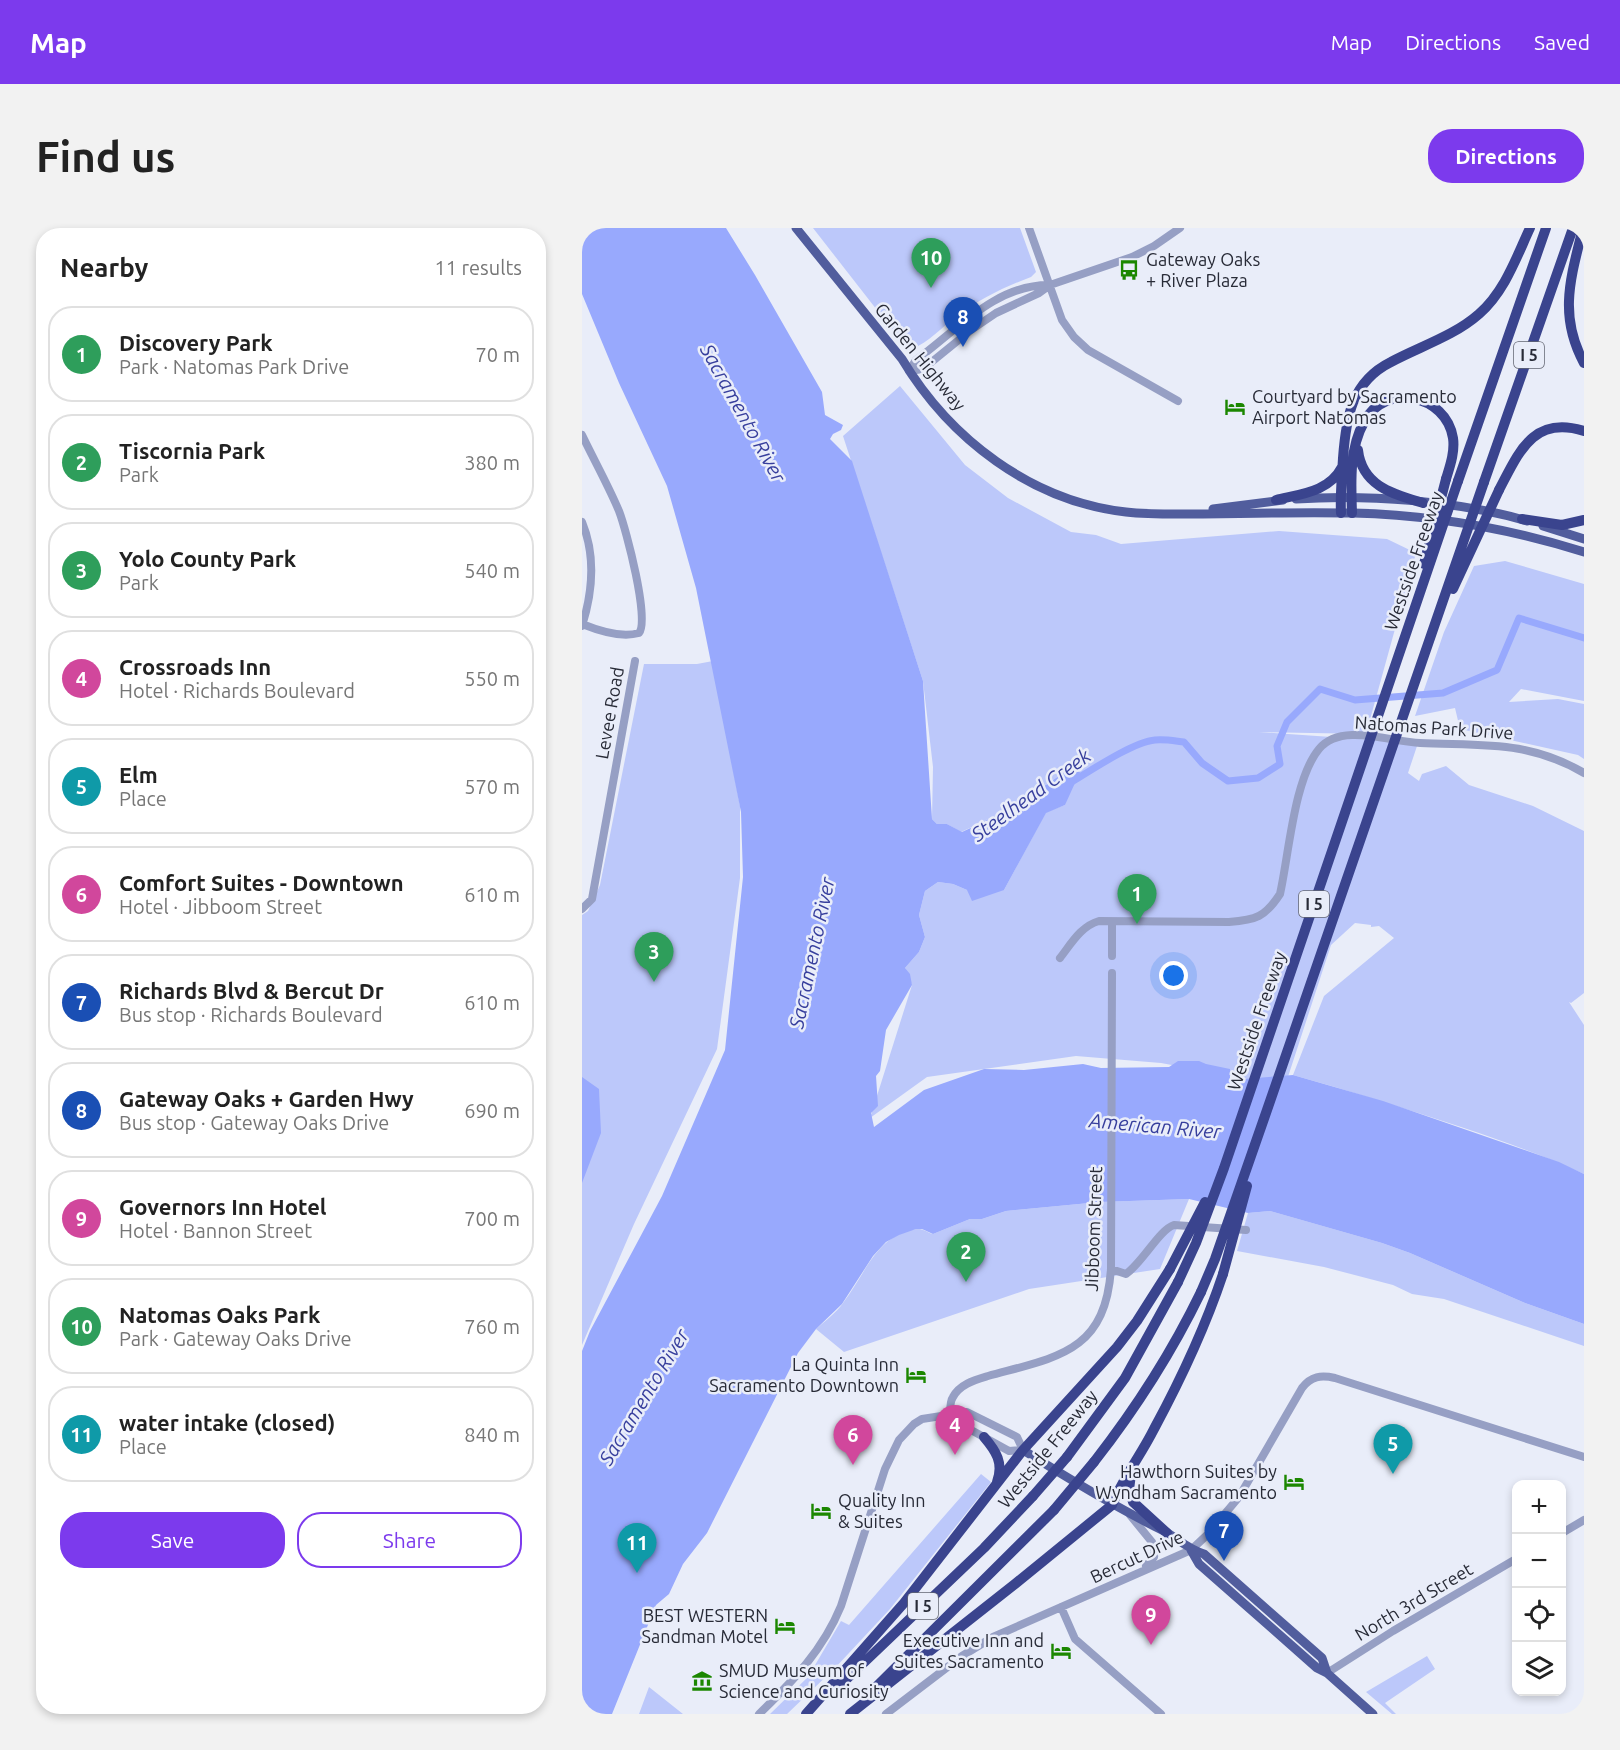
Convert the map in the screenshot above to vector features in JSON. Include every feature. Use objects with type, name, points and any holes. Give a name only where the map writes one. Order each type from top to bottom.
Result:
[{"type":"highway","points":[[1347,513],[1342,467],[1348,414],[1363,385],[1389,363],[1454,332],[1481,312],[1500,289],[1530,228]]},
{"type":"highway","name":"Westside Freeway","points":[[811,1714],[990,1542],[1033,1496],[1067,1457],[1125,1378],[1164,1312],[1200,1234],[1224,1168],[1546,228]]},
{"type":"highway","name":"I 5","points":[[849,1714],[1054,1510],[1128,1418],[1149,1387],[1201,1292],[1215,1260],[1573,228]]},
{"type":"highway","points":[[1583,228],[1568,299],[1572,338],[1584,363]]},
{"type":"highway","points":[[1346,498],[1353,452],[1370,413],[1386,400],[1403,397],[1428,402],[1441,413],[1453,438],[1453,454],[1404,640]]},
{"type":"highway","points":[[1433,630],[1517,454],[1535,435],[1559,427],[1584,431]]},
{"type":"highway","points":[[1359,435],[1359,458],[1373,482],[1388,492],[1423,503]]},
{"type":"highway","points":[[1276,500],[1322,488],[1334,480],[1342,467]]},
{"type":"highway","points":[[1522,519],[1562,525],[1584,520]]},
{"type":"highway","points":[[849,1714],[1112,1505],[1119,1488],[1191,1357],[1223,1274],[1267,1110]]},
{"type":"highway","points":[[806,1714],[904,1603],[1023,1450],[1117,1347],[1143,1313],[1170,1269],[1224,1168]]},
{"type":"highway","points":[[984,1437],[999,1460],[1000,1473],[993,1491]]},
{"type":"highway","points":[[1132,1467],[1129,1484],[1130,1496],[1167,1533]]},
{"type":"main road","name":"Garden Highway","points":[[796,228],[902,359],[939,410],[968,439],[997,463],[1022,478],[1068,499],[1107,509],[1153,514],[1347,513],[1421,516],[1458,521],[1540,539],[1584,552]]},
{"type":"main road","name":"Garden Highway","points":[[1178,514],[1276,500],[1346,498],[1423,503],[1469,509],[1522,519],[1584,539]]},
{"type":"main road","points":[[1023,1450],[1112,1505],[1167,1533],[1191,1550],[1204,1554],[1322,1658],[1327,1673],[1373,1714]]},
{"type":"street","points":[[1029,228],[1062,320],[1080,344],[1178,401]]},
{"type":"street","points":[[909,370],[923,369],[996,313],[1039,293],[1050,285],[1132,257],[1154,246],[1180,228]]},
{"type":"street","points":[[909,370],[916,360],[988,304],[1034,285],[1050,285]]},
{"type":"street","points":[[582,435],[620,513],[640,595],[643,626],[639,633],[605,632],[582,625],[590,593],[592,573],[588,542],[582,522]]},
{"type":"street","name":"Levee Road","points":[[582,909],[592,899],[634,661]]},
{"type":"street","name":"Natomas Park Drive","points":[[1060,958],[1082,930],[1091,923],[1099,921],[1229,922],[1250,920],[1262,914],[1280,894],[1304,776],[1320,748],[1338,737],[1372,736],[1418,743],[1495,744],[1533,751],[1569,764],[1584,773]]},
{"type":"street","points":[[1112,922],[1112,956]]},
{"type":"street","name":"Jibboom Street","points":[[950,1415],[952,1398],[964,1385],[1050,1359],[1076,1346],[1097,1323],[1106,1305],[1111,1269],[1112,973]]},
{"type":"street","points":[[1111,1269],[1120,1272],[1125,1269],[1131,1270],[1170,1227],[1180,1225],[1246,1230]]},
{"type":"street","name":"Bercut Drive","points":[[886,1714],[981,1644],[1003,1632],[1191,1550],[1239,1497],[1302,1388],[1316,1377],[1335,1378],[1584,1457]]},
{"type":"street","points":[[759,1714],[803,1671],[833,1624],[844,1597],[885,1469],[899,1440],[914,1424],[922,1419],[967,1412],[1017,1437],[1023,1450],[1009,1451],[962,1425],[950,1415]]},
{"type":"street","points":[[1129,1514],[1152,1542],[1155,1551],[1152,1561],[1136,1573]]},
{"type":"street","points":[[1566,1531],[1584,1520]]},
{"type":"street","name":"North 3rd Street","points":[[1327,1673],[1393,1631],[1512,1561]]},
{"type":"street","points":[[1061,1607],[1075,1639],[1161,1714]]},
{"type":"shaded area","points":[[813,228],[1020,228],[1036,272],[1031,277],[974,304],[912,349],[905,346]]},
{"type":"shaded area","points":[[900,386],[965,465],[1008,498],[1071,532],[1096,535],[1121,544],[1279,531],[1387,539],[1416,553],[1366,734],[1259,732],[1418,743],[1408,773],[1419,781],[1422,774],[1446,766],[1469,785],[1533,806],[1584,831],[1584,993],[1571,1003],[1569,1002],[1584,1025],[1584,1174],[1540,1155],[1464,1128],[1293,1075],[1324,996],[1394,938],[1379,926],[1371,927],[1371,925],[1355,923],[1331,945],[1285,1086],[1161,1063],[1076,1056],[927,1077],[870,1118],[912,985],[905,968],[919,952],[925,937],[919,915],[925,891],[938,882],[953,884],[967,890],[1004,890],[1046,812],[1065,805],[1069,769],[1017,803],[961,832],[947,824],[937,824],[932,819],[933,767],[923,681],[843,436]]},
{"type":"shaded area","points":[[1505,561],[1584,584],[1584,701],[1521,689],[1509,702],[1558,699],[1584,704],[1584,759],[1578,755],[1460,729],[1455,708],[1415,716],[1444,632],[1474,566]]},
{"type":"shaded area","points":[[713,661],[740,806],[740,878],[717,1049],[634,1224],[582,1345],[582,915],[588,911],[600,885],[644,664],[697,664]]},
{"type":"shaded area","points":[[1189,1199],[1160,1269],[1029,1289],[844,1352],[816,1329],[840,1307],[881,1248],[902,1233],[918,1229],[933,1234],[970,1219],[982,1219],[1006,1211],[1100,1202]]},
{"type":"shaded area","points":[[1270,1211],[1410,1253],[1525,1303],[1584,1324],[1584,1346],[1444,1299],[1412,1294],[1393,1285],[1324,1267],[1237,1251],[1248,1213]]},
{"type":"shaded area","points":[[981,1474],[991,1482],[890,1609],[835,1668],[787,1714],[770,1714],[808,1677],[841,1621],[849,1625]]},
{"type":"shaded area","points":[[1427,1656],[1435,1669],[1385,1703],[1396,1714],[1392,1714],[1366,1692]]},
{"type":"shaded area","points":[[649,1687],[683,1714],[639,1714]]},
{"type":"water","points":[[582,228],[726,228],[755,275],[822,392],[825,415],[843,425],[841,430],[833,434],[830,439],[852,461],[923,681],[932,819],[937,824],[947,824],[962,832],[1017,803],[1069,769],[1080,772],[1065,805],[1046,813],[1004,890],[972,901],[967,890],[953,884],[938,882],[925,891],[919,915],[925,937],[919,952],[905,968],[910,974],[912,985],[886,1030],[880,1071],[876,1076],[878,1106],[871,1113],[874,1127],[924,1090],[984,1069],[1024,1070],[1083,1064],[1101,1068],[1169,1067],[1178,1061],[1199,1061],[1230,1069],[1230,1080],[1293,1075],[1383,1101],[1559,1162],[1584,1174],[1584,1324],[1525,1303],[1382,1243],[1270,1211],[1248,1213],[1189,1199],[1100,1202],[1006,1211],[982,1219],[970,1219],[933,1234],[916,1229],[886,1242],[873,1256],[842,1304],[816,1329],[798,1353],[707,1533],[683,1564],[669,1594],[656,1605],[612,1714],[582,1714],[582,1351],[590,1331],[662,1196],[725,1050],[743,877],[741,812],[696,588],[667,486],[619,383],[582,294]]},
{"type":"water","points":[[582,1077],[599,1089],[601,1133],[582,1183]]},
{"type":"waterway","name":"Steelhead Creek","points":[[1070,783],[1124,751],[1146,742],[1159,740],[1184,742],[1202,763],[1228,781],[1258,778],[1280,764],[1277,746],[1287,722],[1320,689],[1355,700],[1443,693],[1497,670],[1519,618],[1584,638]]},
{"type":"place","name":"Gateway Oaks + River Plaza","points":[[1129,270]]},
{"type":"place","name":"Natomas Oaks Park","points":[[931,288]]},
{"type":"place","name":"Gateway Oaks + Garden Hwy","points":[[963,347]]},
{"type":"place","name":"Courtyard by Sacramento Airport Natomas","points":[[1235,407]]},
{"type":"place","name":"Discovery Park","points":[[1137,924]]},
{"type":"place","name":"Yolo County Park","points":[[654,982]]},
{"type":"place","name":"Tiscornia Park","points":[[966,1282]]},
{"type":"place","name":"La Quinta Inn Sacramento Downtown","points":[[916,1375]]},
{"type":"place","name":"Crossroads Inn","points":[[955,1455]]},
{"type":"place","name":"Comfort Suites - Downtown","points":[[853,1465]]},
{"type":"place","name":"Elm","points":[[1393,1474]]},
{"type":"place","name":"Hawthorn Suites by Wyndham Sacramento","points":[[1294,1482]]},
{"type":"place","name":"Quality Inn & Suites","points":[[821,1511]]},
{"type":"place","name":"Richards Blvd & Bercut Dr","points":[[1224,1561]]},
{"type":"place","name":"water intake (closed)","points":[[637,1573]]},
{"type":"place","name":"BEST WESTERN Sandman Motel","points":[[785,1626]]},
{"type":"place","name":"Governors Inn Hotel","points":[[1151,1645]]},
{"type":"place","name":"Executive Inn and Suites Sacramento","points":[[1061,1651]]},
{"type":"place","name":"SMUD Museum of Science and Curiosity","points":[[702,1681]]},
{"type":"water label","name":"Sacramento River","points":[[743,413]]},
{"type":"water label","name":"Sacramento River","points":[[812,953]]},
{"type":"water label","name":"American River","points":[[1155,1126]]},
{"type":"water label","name":"Sacramento River","points":[[644,1397]]}]
